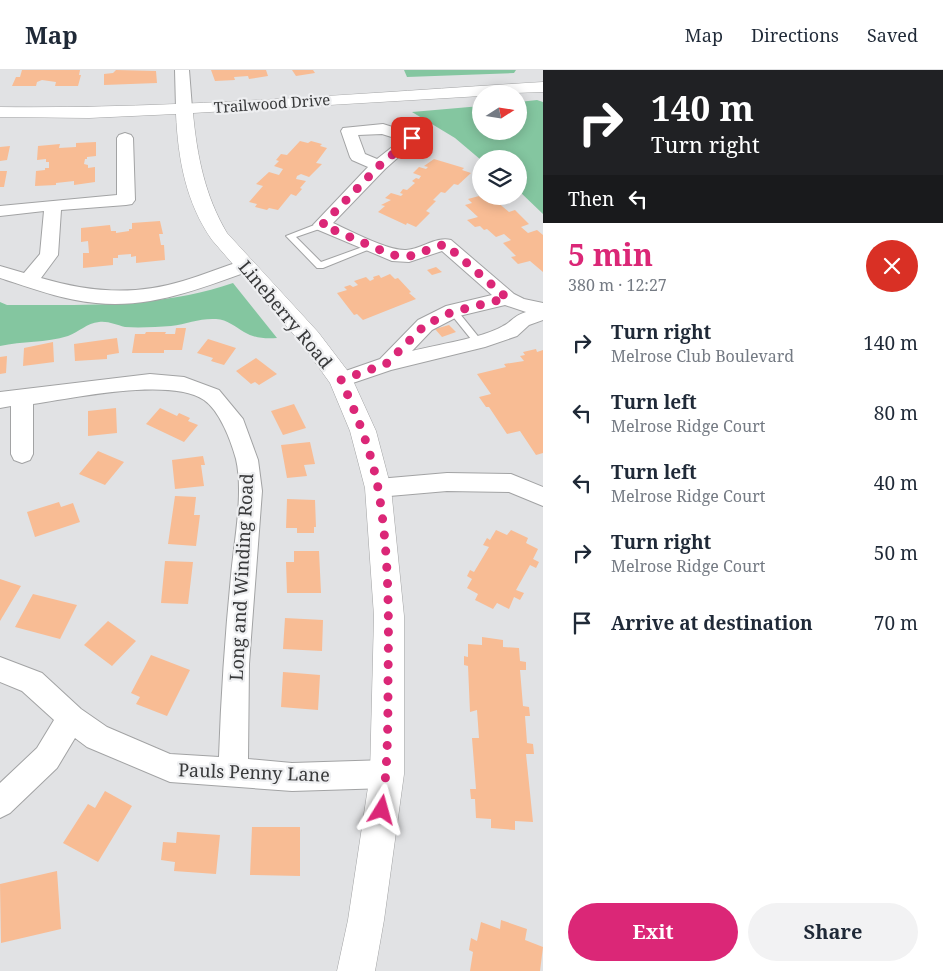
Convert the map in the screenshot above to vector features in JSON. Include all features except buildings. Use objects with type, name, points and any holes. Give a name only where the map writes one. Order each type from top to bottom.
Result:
[{"type":"street","points":[[182,70],[184,108]]},
{"type":"street","name":"Trailwood Drive","points":[[0,112],[89,113],[543,87]]},
{"type":"street","name":"Lineberry Road","points":[[184,108],[189,158],[197,194],[208,220],[245,266],[310,338],[341,380],[363,431],[378,488],[389,616],[387,774],[366,920],[356,971]]},
{"type":"street","points":[[0,211],[126,200],[125,138]]},
{"type":"street","points":[[379,166],[322,225],[392,255],[410,256],[445,244],[507,298],[519,304],[543,309]]},
{"type":"street","points":[[29,280],[49,255],[53,205]]},
{"type":"street","points":[[0,272],[97,297],[130,298],[173,291],[245,266]]},
{"type":"street","points":[[386,364],[425,325],[452,312],[507,298]]},
{"type":"street","points":[[341,380],[386,364],[451,350],[474,337],[510,331],[522,320],[543,313]]},
{"type":"street","name":"Long and Winding Road","points":[[11,399],[150,381],[184,384],[212,394],[232,420],[247,460],[250,491],[236,664],[233,774]]},
{"type":"street","points":[[11,399],[22,454]]},
{"type":"street","points":[[378,488],[447,482],[511,483],[543,497]]},
{"type":"street","name":"Pauls Penny Lane","points":[[0,669],[32,682],[71,718],[97,737],[170,768],[292,777],[387,774]]},
{"type":"street","points":[[0,803],[47,758],[71,718]]},
{"type":"lane","points":[[322,225],[290,236],[320,266],[371,247]]},
{"type":"lane","points":[[452,312],[474,337]]},
{"type":"green space","points":[[404,70],[516,70],[514,73],[407,77]]},
{"type":"green space","points":[[537,100],[543,102],[543,214],[527,199],[527,150],[472,150],[472,152],[455,138],[412,112],[472,107],[472,140],[528,140],[528,101]]},
{"type":"green space","points":[[233,283],[277,338],[252,336],[227,322],[216,319],[199,320],[171,326],[148,327],[125,327],[103,322],[91,324],[60,338],[0,346],[0,302],[7,305],[92,305],[150,301],[206,291]]},
{"type":"route","points":[[382,810],[387,774],[389,616],[384,539],[373,464],[363,431],[341,380],[386,364],[425,325],[452,312],[507,298],[445,244],[410,256],[392,255],[322,225],[379,166],[412,138]]}]
